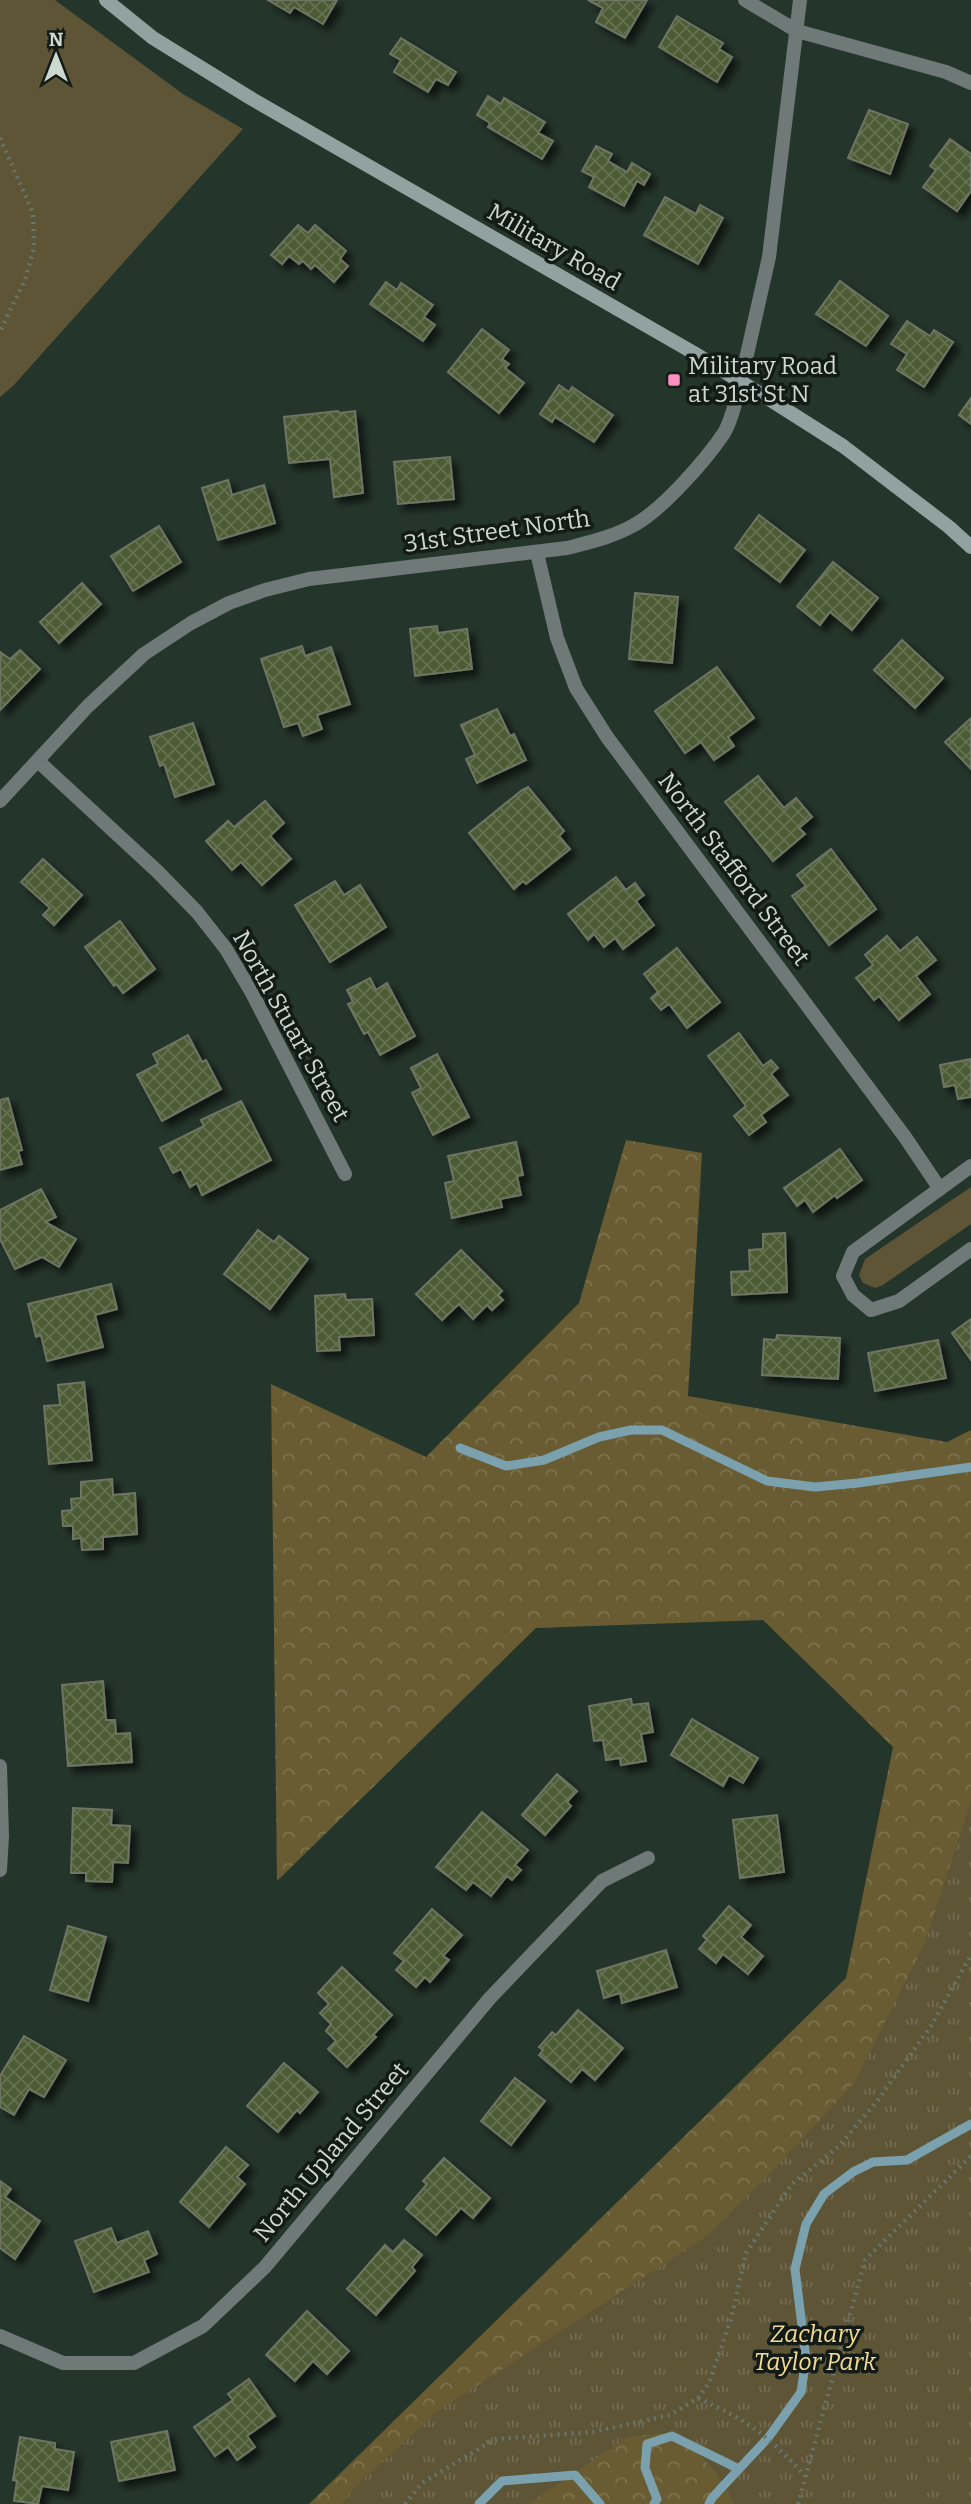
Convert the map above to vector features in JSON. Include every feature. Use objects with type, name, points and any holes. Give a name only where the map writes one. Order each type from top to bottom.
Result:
[{"type":"main road","name":"Military Road","points":[[106,0],[153,38],[252,99],[741,381],[843,446],[971,547]]},
{"type":"street","points":[[745,0],[797,31],[946,72],[971,83]]},
{"type":"street","name":"31st Street North","points":[[0,801],[88,706],[144,654],[191,623],[229,603],[265,590],[309,579],[537,553],[606,538],[635,524],[655,510],[694,470],[725,431],[741,381],[769,257],[800,0]]},
{"type":"street","name":"North Stafford Street","points":[[537,553],[557,638],[576,688],[601,727],[905,1137],[940,1189]]},
{"type":"street","name":"North Stuart Street","points":[[38,761],[158,872],[197,912],[226,949],[252,993],[345,1174]]},
{"type":"street","points":[[971,1166],[853,1252],[843,1276],[853,1295],[872,1310],[899,1301],[971,1249]]},
{"type":"street","points":[[0,1766],[0,1870]]},
{"type":"street","name":"North Upland Street","points":[[0,2336],[63,2363],[134,2363],[203,2326],[265,2267],[499,1988],[602,1881],[648,1858]]},
{"type":"path","points":[[0,138],[33,213],[34,248],[25,280],[0,331]]},
{"type":"path","points":[[405,2504],[422,2483],[495,2440],[593,2432],[670,2415],[698,2398],[709,2383],[731,2319],[746,2253],[791,2185],[839,2146],[878,2100],[931,2026],[968,1956],[971,1955]]},
{"type":"path","points":[[798,2504],[865,2260],[971,2156]]},
{"type":"path","points":[[698,2398],[747,2423],[768,2438],[805,2476]]},
{"type":"green space","points":[[0,0],[55,0],[183,94],[243,129],[13,386],[0,397]]},
{"type":"green space","points":[[626,1140],[702,1153],[688,1396],[947,1442],[971,1430],[971,2504],[309,2504],[846,1978],[893,1747],[763,1620],[536,1628],[277,1881],[271,1384],[426,1457],[579,1303]]},
{"type":"green space","points":[[971,1187],[971,1224],[883,1285],[875,1288],[863,1283],[859,1275],[865,1259]]},
{"type":"green space","name":"Zachary Taylor Park","points":[[971,1801],[971,2504],[735,2504],[714,2470],[695,2450],[662,2433],[628,2437],[528,2504],[341,2504],[359,2483],[438,2411],[707,2236],[854,2083],[924,1945]]},
{"type":"building","points":[[268,0],[337,0],[323,24],[294,7],[290,13]]},
{"type":"building","points":[[588,0],[647,0],[625,38],[596,22],[603,8]]},
{"type":"building","points":[[677,16],[723,43],[719,49],[732,57],[717,82],[659,47]]},
{"type":"building","points":[[401,38],[456,72],[448,85],[436,79],[428,92],[394,72],[401,60],[390,54]]},
{"type":"building","points":[[488,96],[501,104],[504,98],[545,122],[538,133],[553,141],[542,159],[488,127],[490,123],[477,115]]},
{"type":"building","points":[[869,110],[908,124],[890,174],[848,158]]},
{"type":"building","points":[[950,139],[971,154],[971,191],[957,211],[923,187],[936,170],[930,166]]},
{"type":"building","points":[[596,146],[612,154],[608,161],[627,172],[632,163],[650,174],[644,185],[637,181],[624,206],[589,187],[594,177],[582,171]]},
{"type":"building","points":[[665,197],[696,214],[700,205],[723,218],[698,264],[644,235]]},
{"type":"building","points":[[298,225],[308,233],[315,225],[346,251],[340,259],[348,266],[334,282],[315,265],[311,269],[303,261],[299,264],[289,256],[282,264],[271,255]]},
{"type":"building","points":[[840,281],[888,316],[866,346],[816,314]]},
{"type":"building","points":[[386,282],[397,290],[401,283],[433,305],[424,317],[435,325],[423,341],[370,304]]},
{"type":"building","points":[[907,321],[930,336],[934,330],[953,342],[924,387],[897,370],[907,354],[891,344]]},
{"type":"building","points":[[482,329],[509,350],[502,359],[509,364],[505,368],[524,383],[499,413],[448,372]]},
{"type":"building","points":[[559,385],[569,392],[572,387],[613,415],[594,442],[555,417],[552,422],[540,414]]},
{"type":"building","points":[[971,398],[971,424],[959,415]]},
{"type":"building","points":[[355,411],[363,493],[334,497],[330,459],[289,463],[284,417]]},
{"type":"building","points":[[450,457],[454,499],[398,504],[394,462]]},
{"type":"building","points":[[228,480],[232,495],[264,485],[275,523],[218,540],[202,488]]},
{"type":"building","points":[[759,515],[805,550],[780,582],[735,548]]},
{"type":"building","points":[[159,526],[181,562],[133,591],[111,556]]},
{"type":"building","points":[[833,562],[878,598],[852,630],[830,612],[820,625],[797,606]]},
{"type":"building","points":[[82,583],[101,604],[59,643],[40,622]]},
{"type":"building","points":[[635,593],[678,597],[672,663],[629,659]]},
{"type":"building","points":[[437,626],[438,633],[467,629],[472,669],[415,676],[410,629]]},
{"type":"building","points":[[902,640],[943,678],[915,708],[874,670]]},
{"type":"building","points":[[302,646],[305,656],[331,647],[350,704],[317,715],[322,729],[303,736],[298,723],[284,727],[261,659]]},
{"type":"building","points":[[20,650],[40,669],[0,710],[0,652],[10,659]]},
{"type":"building","points":[[717,667],[754,718],[728,737],[734,746],[714,760],[701,742],[685,753],[655,711]]},
{"type":"building","points":[[497,709],[510,736],[514,734],[526,760],[477,783],[466,759],[475,755],[461,725]]},
{"type":"building","points":[[971,718],[971,769],[945,742]]},
{"type":"building","points":[[193,723],[214,784],[175,797],[164,764],[160,766],[150,737]]},
{"type":"building","points":[[758,776],[784,808],[796,798],[812,817],[799,828],[805,834],[773,861],[725,802]]},
{"type":"building","points":[[528,787],[564,831],[559,836],[570,849],[526,884],[523,881],[514,889],[469,833]]},
{"type":"building","points":[[265,801],[284,823],[270,836],[291,859],[262,885],[241,862],[232,870],[206,841],[228,821],[234,827]]},
{"type":"building","points":[[831,849],[876,909],[829,945],[792,896],[806,886],[797,875]]},
{"type":"building","points":[[43,859],[82,895],[54,925],[43,915],[50,908],[21,882]]},
{"type":"building","points":[[616,877],[626,890],[635,883],[644,895],[636,901],[654,925],[623,949],[615,938],[604,947],[594,934],[588,940],[568,914]]},
{"type":"building","points":[[335,881],[344,895],[360,885],[386,927],[330,962],[295,905]]},
{"type":"building","points":[[120,921],[155,969],[123,993],[116,984],[114,986],[85,947]]},
{"type":"building","points":[[887,936],[900,951],[917,937],[936,960],[916,976],[930,994],[899,1020],[879,996],[874,1000],[856,978],[873,965],[865,955]]},
{"type":"building","points":[[677,948],[720,1002],[687,1028],[669,1004],[661,1010],[651,998],[658,992],[644,974]]},
{"type":"building","points":[[370,978],[376,990],[387,983],[415,1036],[380,1055],[368,1032],[364,1034],[348,1004],[353,1002],[347,990]]},
{"type":"building","points":[[739,1033],[763,1066],[771,1060],[778,1068],[771,1074],[788,1095],[761,1115],[766,1122],[749,1135],[734,1116],[746,1106],[708,1056]]},
{"type":"building","points":[[188,1035],[202,1062],[206,1060],[221,1089],[162,1121],[137,1075],[158,1064],[153,1054]]},
{"type":"building","points":[[437,1054],[469,1117],[433,1135],[412,1093],[421,1088],[411,1068]]},
{"type":"building","points":[[971,1059],[971,1097],[958,1099],[955,1085],[944,1087],[940,1065]]},
{"type":"building","points":[[8,1098],[22,1150],[18,1151],[22,1164],[0,1170],[0,1100]]},
{"type":"building","points":[[241,1101],[271,1160],[202,1195],[197,1183],[190,1187],[181,1169],[173,1173],[160,1148],[204,1126],[201,1120]]},
{"type":"building","points":[[516,1142],[523,1175],[517,1176],[521,1195],[500,1199],[502,1207],[452,1218],[445,1183],[454,1181],[448,1156]]},
{"type":"building","points":[[840,1149],[862,1180],[837,1198],[835,1195],[813,1212],[805,1200],[797,1206],[784,1188]]},
{"type":"building","points":[[41,1189],[56,1217],[45,1222],[76,1239],[59,1267],[42,1257],[15,1269],[0,1239],[0,1210]]},
{"type":"building","points":[[258,1230],[274,1242],[279,1236],[308,1259],[270,1309],[224,1274]]},
{"type":"building","points":[[785,1233],[787,1292],[732,1295],[731,1272],[750,1271],[749,1250],[763,1249],[763,1234]]},
{"type":"building","points":[[461,1250],[502,1291],[498,1295],[503,1300],[492,1310],[487,1305],[473,1319],[459,1304],[442,1320],[416,1294]]},
{"type":"building","points":[[111,1284],[117,1309],[95,1315],[103,1347],[47,1361],[41,1335],[36,1337],[28,1304]]},
{"type":"building","points":[[345,1294],[346,1300],[372,1299],[374,1335],[339,1337],[340,1350],[317,1351],[315,1296]]},
{"type":"building","points":[[971,1319],[971,1360],[952,1333]]},
{"type":"building","points":[[777,1335],[840,1338],[838,1379],[762,1375],[764,1339],[776,1340]]},
{"type":"building","points":[[938,1340],[946,1378],[875,1391],[868,1353]]},
{"type":"building","points":[[84,1382],[92,1460],[49,1464],[44,1406],[60,1405],[58,1385]]},
{"type":"building","points":[[112,1479],[113,1495],[135,1493],[137,1534],[103,1537],[103,1549],[82,1550],[81,1538],[73,1539],[73,1526],[63,1526],[62,1511],[72,1510],[71,1499],[81,1498],[81,1482]]},
{"type":"building","points":[[103,1681],[106,1720],[115,1720],[116,1734],[130,1733],[132,1762],[68,1766],[62,1685]]},
{"type":"building","points":[[631,1699],[632,1705],[648,1703],[653,1732],[641,1734],[646,1761],[621,1765],[620,1758],[606,1760],[603,1740],[594,1741],[589,1706]]},
{"type":"building","points":[[692,1719],[758,1758],[743,1783],[729,1775],[723,1786],[671,1755]]},
{"type":"building","points":[[557,1774],[577,1791],[567,1802],[571,1806],[545,1835],[522,1815]]},
{"type":"building","points":[[73,1808],[112,1810],[111,1825],[130,1826],[128,1863],[113,1862],[112,1882],[86,1881],[86,1873],[71,1873]]},
{"type":"building","points":[[482,1812],[528,1850],[515,1865],[521,1870],[512,1880],[507,1876],[491,1896],[473,1882],[466,1890],[436,1867]]},
{"type":"building","points":[[777,1815],[784,1872],[740,1878],[733,1820]]},
{"type":"building","points":[[729,1906],[751,1925],[741,1937],[763,1956],[748,1974],[723,1954],[716,1963],[699,1949],[707,1940],[703,1936]]},
{"type":"building","points":[[432,1909],[462,1935],[443,1956],[449,1960],[430,1982],[425,1977],[416,1987],[396,1970],[404,1961],[394,1953]]},
{"type":"building","points":[[68,1926],[106,1937],[88,2001],[50,1990]]},
{"type":"building","points":[[666,1950],[677,1987],[622,2003],[620,1993],[604,1998],[597,1971]]},
{"type":"building","points":[[342,1967],[392,2015],[373,2035],[376,2037],[347,2067],[328,2049],[336,2041],[326,2031],[331,2024],[320,2013],[329,2004],[318,1993]]},
{"type":"building","points":[[578,2010],[623,2048],[595,2080],[582,2069],[571,2082],[539,2055],[543,2050],[539,2047],[552,2032],[556,2035]]},
{"type":"building","points":[[24,2036],[66,2060],[44,2097],[29,2089],[14,2115],[0,2107],[0,2076]]},
{"type":"building","points":[[284,2063],[318,2092],[300,2113],[297,2110],[278,2132],[247,2106]]},
{"type":"building","points":[[515,2078],[545,2101],[511,2145],[481,2121]]},
{"type":"building","points":[[226,2147],[248,2165],[237,2177],[245,2184],[209,2227],[180,2202]]},
{"type":"building","points":[[444,2158],[490,2198],[473,2218],[461,2208],[436,2235],[406,2209],[427,2184],[423,2181]]},
{"type":"building","points":[[0,2181],[11,2189],[5,2197],[40,2221],[15,2259],[0,2248]]},
{"type":"building","points":[[111,2228],[117,2243],[148,2231],[157,2254],[144,2260],[149,2272],[94,2292],[75,2241]]},
{"type":"building","points":[[404,2240],[422,2255],[412,2267],[415,2271],[376,2315],[347,2289],[385,2245],[393,2252]]},
{"type":"building","points":[[307,2311],[349,2351],[327,2374],[313,2361],[295,2381],[266,2355]]},
{"type":"building","points":[[249,2379],[275,2416],[247,2436],[255,2447],[237,2460],[228,2447],[215,2456],[194,2427],[233,2400],[228,2394]]},
{"type":"building","points":[[167,2431],[175,2470],[119,2481],[111,2442]]},
{"type":"building","points":[[20,2437],[55,2443],[55,2449],[74,2452],[68,2490],[42,2486],[38,2504],[14,2501],[17,2481],[13,2480]]},
{"type":"waterway","points":[[460,1448],[506,1466],[544,1460],[599,1437],[631,1430],[662,1430],[767,1481],[815,1487],[971,1467]]},
{"type":"waterway","points":[[654,2504],[657,2499],[645,2468],[647,2444],[672,2436],[739,2469],[768,2438],[801,2392],[806,2359],[795,2269],[806,2224],[824,2194],[853,2172],[873,2162],[907,2160],[971,2124]]},
{"type":"waterway","points":[[709,2504],[739,2469]]},
{"type":"waterway","points":[[479,2504],[502,2481],[575,2475],[600,2504]]},
{"type":"place","name":"Military Road at 31st St N","points":[[674,380]]}]
